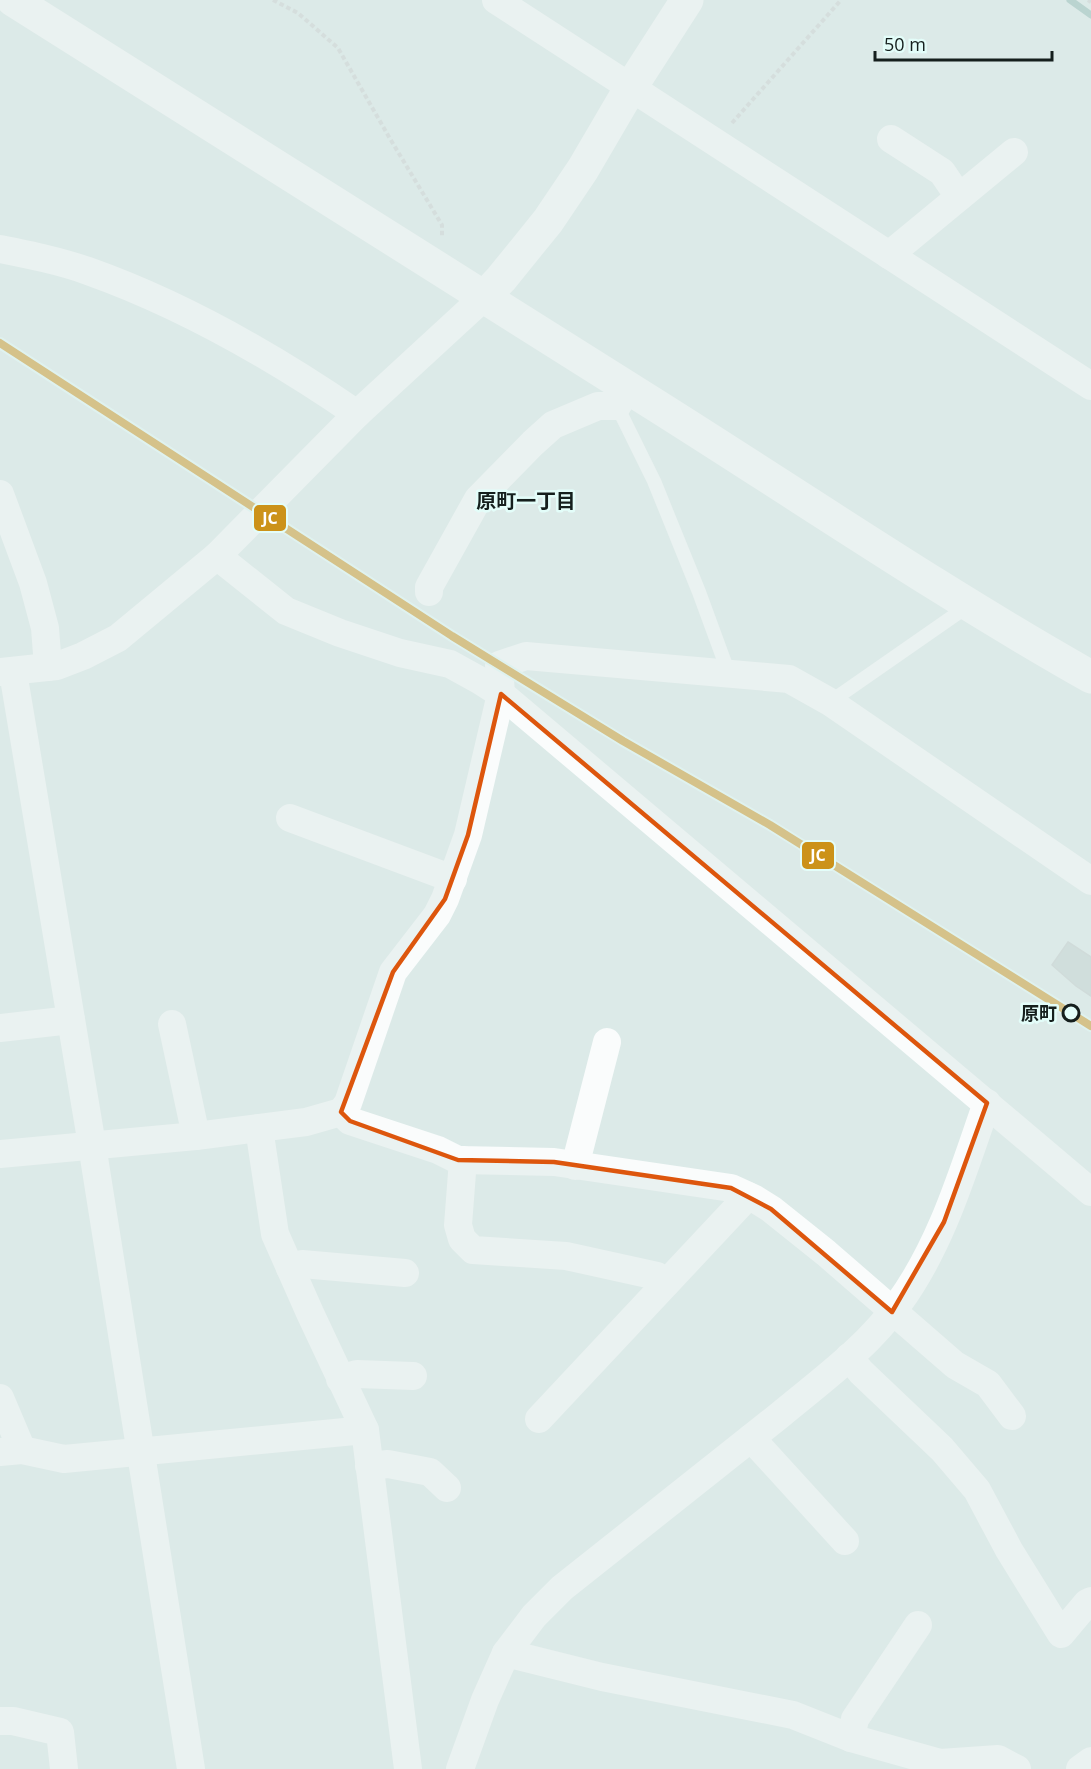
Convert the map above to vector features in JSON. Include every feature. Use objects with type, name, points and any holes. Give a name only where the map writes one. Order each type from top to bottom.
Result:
[{"type":"main road","points":[[14,0],[483,298],[622,397],[829,518],[1029,642],[1091,677]]},
{"type":"main road","points":[[483,298],[548,222],[687,0]]},
{"type":"street","points":[[496,0],[1091,386]]},
{"type":"street","points":[[891,139],[942,172],[959,198]]},
{"type":"street","points":[[890,255],[1014,152]]},
{"type":"street","points":[[0,249],[36,256],[87,271],[145,294],[212,326],[267,357],[357,414]]},
{"type":"street","points":[[191,1769],[71,1020],[6,672],[57,666],[118,638],[217,556],[357,414],[483,298]]},
{"type":"street","points":[[429,592],[429,586],[478,499],[533,443],[553,425],[622,397]]},
{"type":"street","points":[[0,494],[33,583],[45,628],[48,667]]},
{"type":"street","points":[[217,556],[286,611],[340,633],[400,653],[450,664],[501,694],[1091,1192]]},
{"type":"street","points":[[0,1154],[196,1136],[306,1122],[341,1112],[348,1103],[393,972],[437,915],[446,899],[468,836],[501,694],[499,665],[526,656],[789,679],[830,702],[1091,881]]},
{"type":"street","points":[[290,818],[453,879]]},
{"type":"street","points":[[0,1028],[71,1020]]},
{"type":"street","points":[[172,1024],[196,1136]]},
{"type":"street","points":[[575,1166],[607,1042]]},
{"type":"street","points":[[460,1769],[485,1700],[506,1653],[534,1616],[562,1588],[849,1357],[884,1323],[922,1267],[944,1222],[987,1103]]},
{"type":"street","points":[[341,1112],[350,1121],[405,1138],[458,1160],[554,1162],[731,1188],[771,1209],[826,1253],[955,1365],[988,1384],[1012,1416]]},
{"type":"street","points":[[259,1128],[276,1234],[365,1430],[408,1769]]},
{"type":"street","points":[[463,1160],[458,1225],[462,1239],[473,1250],[566,1256],[657,1276],[666,1283]]},
{"type":"street","points":[[539,1419],[748,1196]]},
{"type":"street","points":[[290,1268],[302,1264],[405,1273]]},
{"type":"street","points":[[849,1357],[861,1372],[942,1449],[977,1490],[1009,1550],[1061,1634],[1091,1601]]},
{"type":"street","points":[[340,1379],[357,1374],[413,1376]]},
{"type":"street","points":[[0,1398],[11,1451],[64,1459],[365,1430]]},
{"type":"street","points":[[751,1438],[845,1541]]},
{"type":"street","points":[[369,1466],[388,1464],[430,1472],[447,1488]]},
{"type":"street","points":[[851,1738],[855,1719],[918,1624]]},
{"type":"street","points":[[506,1653],[602,1677],[793,1715],[851,1738],[940,1763],[998,1759],[1017,1769]]},
{"type":"street","points":[[0,1721],[13,1721],[60,1732],[64,1769]]},
{"type":"street","points":[[1080,1769],[1091,1761]]},
{"type":"lane","points":[[622,397],[699,592],[727,674]]},
{"type":"lane","points":[[830,702],[969,605]]},
{"type":"path","points":[[273,0],[298,14],[338,48],[442,225],[443,251],[435,267]]},
{"type":"path","points":[[717,143],[755,96],[841,0]]},
{"type":"highlighted area","points":[[501,694],[987,1103],[944,1222],[892,1312],[771,1209],[731,1188],[554,1162],[458,1160],[350,1121],[341,1112],[393,972],[445,899],[468,835]]},
{"type":"building","points":[[1068,942],[1091,957],[1091,996],[1052,965]]},
{"type":"waterway","points":[[1070,0],[1091,15]]},
{"type":"transit line","name":"JC","points":[[0,343],[452,636],[623,741],[770,825],[1091,1026]]},
{"type":"place","name":"原町","points":[[1071,1013]]},
{"type":"district","name":"原町一丁目","points":[[526,500]]}]
